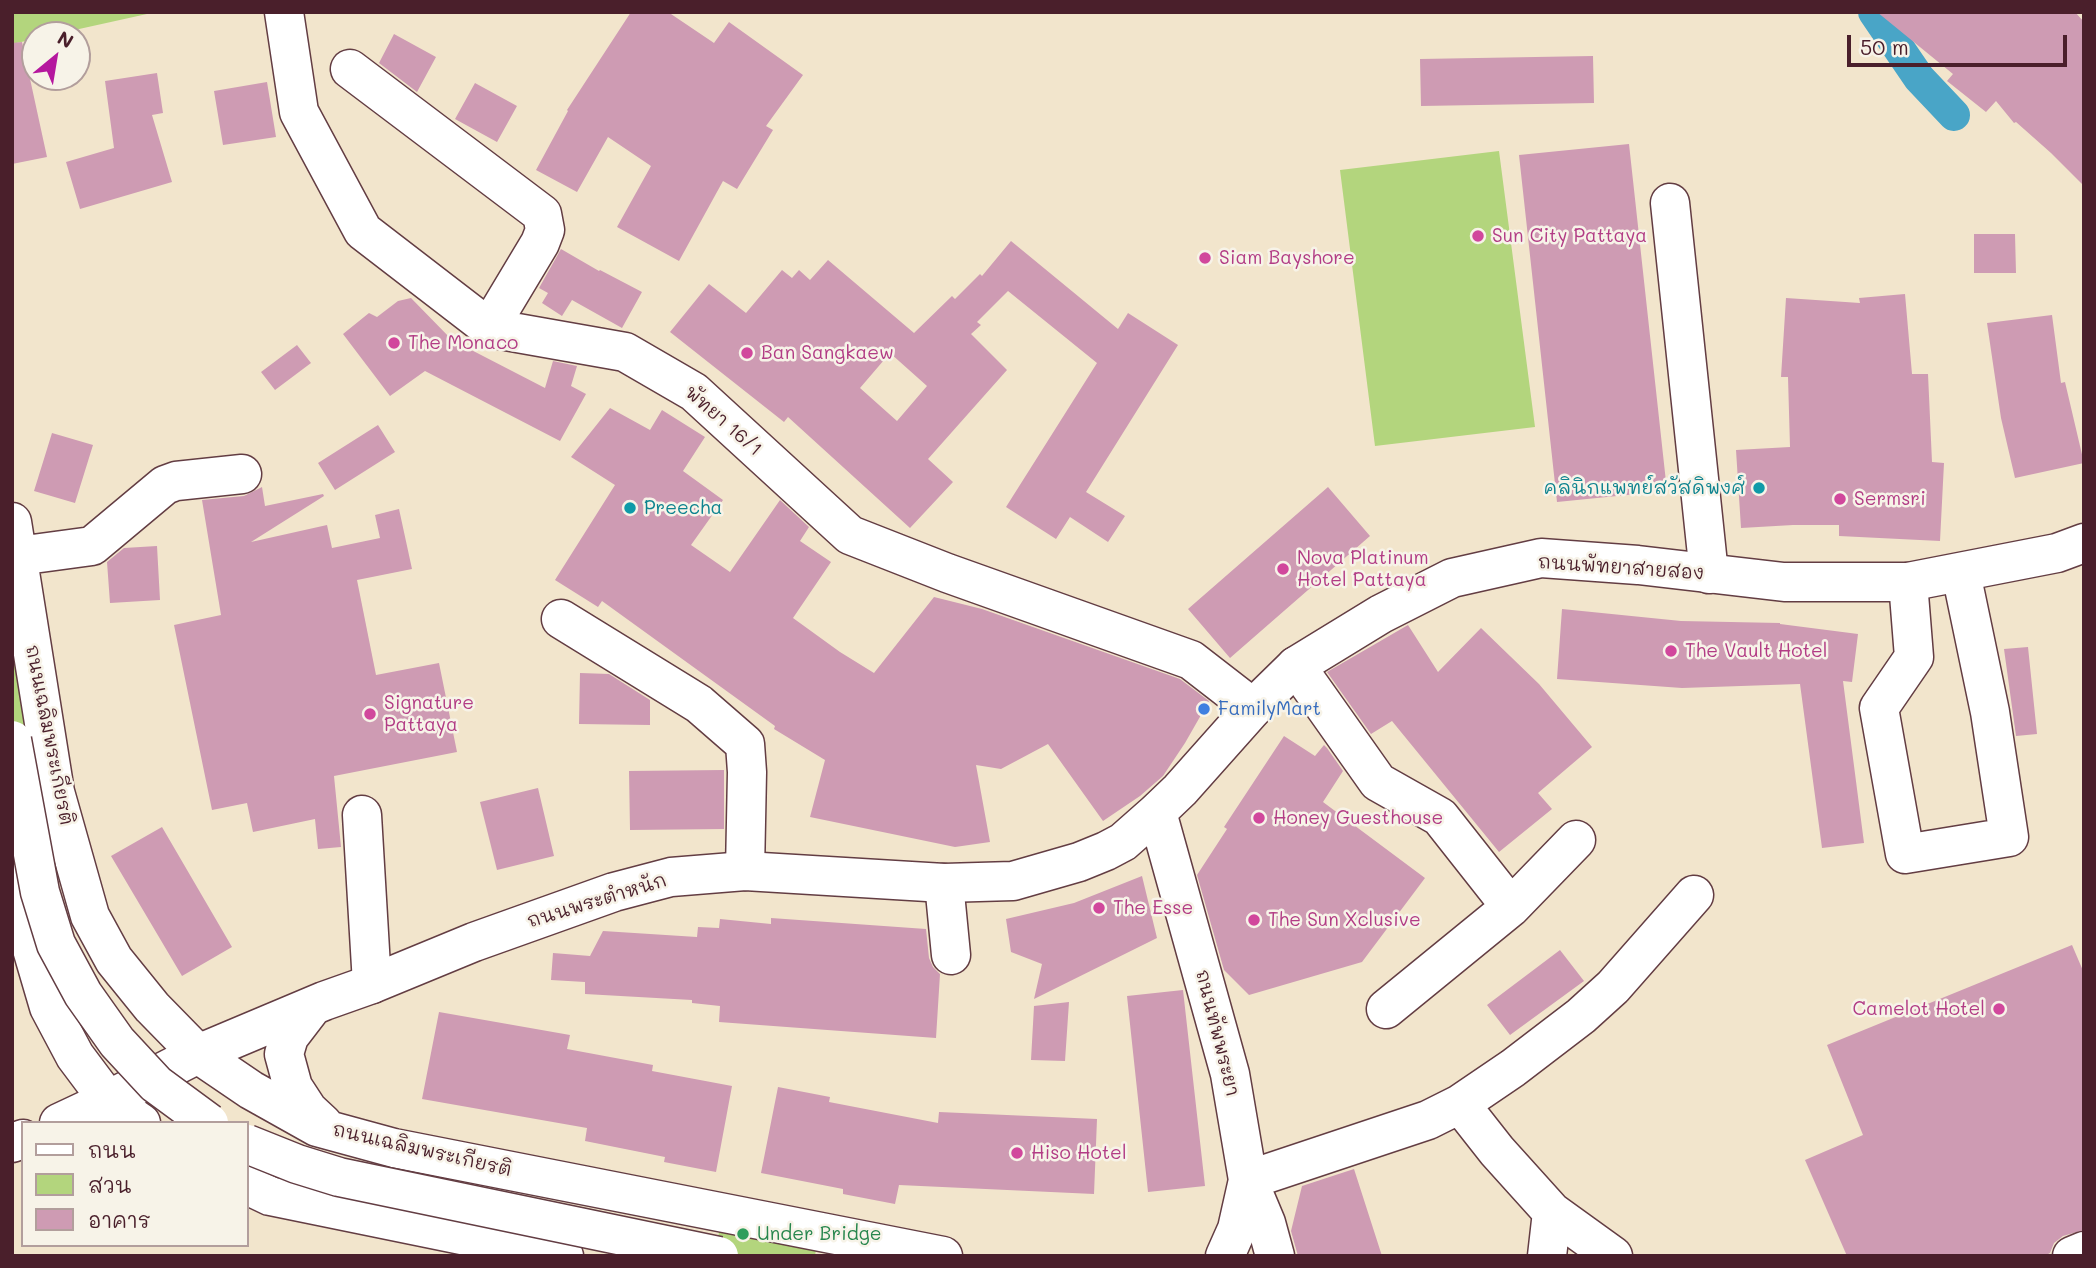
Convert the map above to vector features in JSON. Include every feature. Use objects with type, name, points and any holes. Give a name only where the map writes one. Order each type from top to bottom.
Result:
[{"type":"main road","name":"พัทยา 16/1","points":[[284,12],[299,112],[363,231],[489,328],[625,352],[694,392],[850,535],[947,573],[1191,660],[1253,708]]},
{"type":"main road","points":[[350,69],[542,214],[545,230],[540,243],[489,328]]},
{"type":"main road","points":[[1670,203],[1709,574]]},
{"type":"main road","points":[[15,539],[92,547],[165,485],[176,481],[242,474]]},
{"type":"main road","name":"ถนนเฉลิมพระเกียรติ","points":[[15,539],[55,792],[90,916],[114,960],[152,1007],[198,1054],[251,1090],[317,1126],[394,1148],[906,1251],[943,1256]]},
{"type":"main road","name":"ถนนพัทยาสายสอง","points":[[1157,812],[1253,708],[1296,666],[1381,614],[1452,578],[1541,558],[1638,565],[1784,582],[1908,582],[2057,553],[2084,543]]},
{"type":"main road","points":[[1908,582],[1914,657],[1879,708],[1905,853],[2009,837],[1990,712],[1961,572]]},
{"type":"main road","points":[[561,619],[699,704],[745,744],[745,872]]},
{"type":"main road","points":[[1296,666],[1378,782],[1440,817],[1511,907]]},
{"type":"main road","points":[[12,740],[40,892],[56,944],[83,994],[117,1042],[156,1084],[206,1121]]},
{"type":"main road","points":[[12,817],[30,815],[43,806],[55,792]]},
{"type":"main road","name":"ถนนพระตำหนัก","points":[[63,1121],[198,1054],[474,942],[614,892],[671,877],[745,872],[944,883],[1013,881],[1079,862],[1123,842],[1157,812]]},
{"type":"main road","name":"ถนนทัพพระยา","points":[[1157,812],[1230,1074],[1248,1180],[1237,1229],[1226,1256]]},
{"type":"main road","points":[[362,815],[372,984]]},
{"type":"main road","points":[[1386,1009],[1511,907],[1576,840]]},
{"type":"main road","points":[[12,881],[49,1007],[75,1055],[108,1100],[138,1121]]},
{"type":"main road","points":[[944,883],[951,955]]},
{"type":"main road","points":[[1275,1256],[1266,1223],[1248,1180],[1428,1120],[1461,1104],[1589,1009],[1694,895]]},
{"type":"main road","points":[[312,1007],[289,1037],[284,1054],[293,1087],[308,1110],[329,1130]]},
{"type":"main road","points":[[1461,1104],[1497,1151],[1552,1212],[1613,1256]]},
{"type":"main road","points":[[248,1144],[339,1177],[719,1256]]},
{"type":"main road","points":[[373,1217],[360,1200],[356,1178],[361,1162],[376,1152],[394,1148]]},
{"type":"main road","points":[[248,1185],[270,1196],[564,1256]]},
{"type":"main road","points":[[1547,1256],[1552,1212]]},
{"type":"main road","points":[[2072,1256],[2084,1251]]},
{"type":"green space","points":[[12,12],[156,12],[91,26],[91,21],[21,21],[21,42],[12,44]]},
{"type":"green space","points":[[1499,151],[1535,427],[1375,446],[1340,170]]},
{"type":"green space","points":[[22,660],[38,756],[12,761],[12,661]]},
{"type":"green space","name":"Under Bridge","points":[[720,1226],[817,1243],[815,1256],[715,1256]]},
{"type":"building","points":[[631,12],[668,12],[714,43],[729,22],[803,75],[766,126],[773,130],[737,189],[723,181],[679,261],[617,227],[651,166],[608,137],[577,192],[536,170],[567,110]]},
{"type":"building","points":[[1877,12],[2075,12],[2084,22],[2084,186],[2051,153],[2014,123],[1996,101],[1986,112],[1947,81],[1953,74]]},
{"type":"building","points":[[394,34],[436,57],[417,92],[379,63]]},
{"type":"building","points":[[21,42],[21,91],[33,91],[47,157],[12,164],[12,43]]},
{"type":"building","points":[[1593,56],[1594,103],[1421,106],[1420,59]]},
{"type":"building","points":[[157,73],[163,113],[152,115],[172,182],[80,209],[66,162],[114,148],[105,81]]},
{"type":"building","points":[[267,82],[276,137],[223,145],[214,91]]},
{"type":"building","points":[[475,83],[517,106],[497,142],[455,119]]},
{"type":"building","points":[[1629,144],[1667,491],[1557,502],[1519,155]]},
{"type":"building","points":[[1974,234],[2015,234],[2016,273],[1974,273]]},
{"type":"building","points":[[1011,241],[1118,329],[1128,313],[1178,345],[1086,492],[1125,516],[1108,542],[1070,517],[1056,539],[1006,507],[1097,363],[1008,291],[977,322],[981,325],[971,334],[1007,370],[928,459],[953,482],[910,528],[788,417],[784,422],[670,332],[709,284],[746,313],[782,270],[792,278],[799,270],[810,280],[828,260],[914,333],[952,296],[955,299],[980,274],[982,276]],"holes":[[[890,353],[927,386],[897,421],[860,388]]]},
{"type":"building","points":[[561,249],[642,292],[622,328],[572,300],[562,316],[542,303],[548,293],[539,288]]},
{"type":"building","points":[[1905,294],[1912,374],[1928,374],[1932,462],[1944,463],[1940,541],[1839,536],[1839,525],[1741,528],[1736,450],[1790,447],[1788,377],[1781,377],[1786,298],[1860,303],[1859,298]]},
{"type":"building","points":[[411,298],[452,340],[545,388],[553,361],[577,366],[571,386],[586,394],[560,441],[425,371],[390,396],[343,334],[369,313],[377,317],[398,301]]},
{"type":"building","points":[[2052,315],[2061,383],[2065,382],[2084,463],[2015,478],[2001,418],[1987,323]]},
{"type":"building","points":[[297,345],[311,363],[275,390],[261,372]]},
{"type":"building","points":[[610,408],[650,430],[662,410],[705,437],[683,471],[723,500],[691,545],[730,572],[780,500],[809,527],[800,541],[831,562],[793,618],[874,673],[934,597],[982,609],[1180,679],[1209,701],[1163,776],[1140,796],[1103,821],[1048,744],[1001,769],[976,765],[990,842],[955,847],[810,817],[825,760],[774,729],[775,726],[602,601],[598,607],[555,580],[615,485],[571,457]]},
{"type":"building","points":[[378,425],[395,452],[335,490],[318,463]]},
{"type":"building","points":[[52,433],[93,445],[75,503],[34,491]]},
{"type":"building","points":[[262,487],[265,506],[323,494],[324,496],[251,542],[327,525],[332,548],[380,538],[375,515],[399,509],[412,569],[357,580],[376,675],[439,663],[457,752],[334,776],[341,847],[318,849],[315,819],[253,832],[247,803],[212,810],[174,625],[221,615],[202,500],[244,496]]},
{"type":"building","name":"Nova Platinum Hotel Pattaya","points":[[1328,487],[1370,536],[1230,658],[1188,609]]},
{"type":"building","points":[[157,546],[160,600],[110,603],[107,562],[124,548]]},
{"type":"building","points":[[1562,609],[1681,621],[1780,623],[1858,634],[1852,682],[1843,681],[1864,843],[1822,848],[1800,684],[1682,688],[1557,679]]},
{"type":"building","points":[[1408,625],[1438,672],[1481,628],[1539,684],[1592,747],[1538,793],[1552,809],[1499,852],[1392,721],[1371,734],[1327,672]]},
{"type":"building","points":[[2028,647],[2037,734],[2016,736],[2004,649]]},
{"type":"building","points":[[580,673],[609,674],[650,700],[650,725],[579,724]]},
{"type":"building","points":[[1284,736],[1315,756],[1324,745],[1327,748],[1343,771],[1323,802],[1425,878],[1362,962],[1249,995],[1224,970],[1197,875],[1227,829],[1224,827]]},
{"type":"building","points":[[724,770],[724,829],[630,830],[629,771]]},
{"type":"building","points":[[538,788],[554,856],[497,870],[480,802]]},
{"type":"building","points":[[162,827],[232,947],[182,976],[111,856]]},
{"type":"building","points":[[1142,876],[1157,938],[1034,999],[1042,964],[1011,952],[1006,919],[1074,903]]},
{"type":"building","points":[[771,918],[926,929],[929,958],[940,974],[936,1038],[719,1022],[720,1006],[692,1003],[692,1000],[585,994],[585,982],[551,980],[553,953],[590,956],[603,931],[697,937],[698,927],[719,928],[720,919],[771,924]]},
{"type":"building","points":[[2072,945],[2084,973],[2084,1230],[2063,1236],[2054,1243],[2050,1253],[2044,1256],[1847,1256],[1805,1160],[1863,1135],[1827,1045]]},
{"type":"building","points":[[1560,950],[1584,981],[1510,1035],[1487,1005]]},
{"type":"building","points":[[1183,990],[1205,1186],[1148,1192],[1127,996]]},
{"type":"building","points":[[1069,1002],[1065,1061],[1031,1060],[1034,1006]]},
{"type":"building","points":[[439,1012],[570,1035],[567,1049],[653,1065],[652,1071],[732,1086],[716,1172],[664,1162],[665,1157],[585,1141],[587,1128],[422,1099]]},
{"type":"building","points":[[778,1087],[830,1097],[829,1102],[938,1123],[939,1112],[1097,1119],[1094,1194],[899,1185],[895,1204],[843,1194],[843,1189],[761,1173]]},
{"type":"building","points":[[1354,1169],[1382,1256],[1298,1256],[1291,1231],[1302,1186]]},
{"type":"waterway","points":[[1874,12],[1919,78],[1954,115]]},
{"type":"place","name":"Sun City Pattaya","points":[[1478,236]]},
{"type":"place","name":"Siam Bayshore","points":[[1205,258]]},
{"type":"place","name":"The Monaco","points":[[394,343]]},
{"type":"place","name":"Ban Sangkaew","points":[[747,353]]},
{"type":"place","name":"คลินิกแพทย์สวัสดิพงศ์","points":[[1759,488]]},
{"type":"place","name":"Sermsri","points":[[1840,499]]},
{"type":"place","name":"Preecha","points":[[630,508]]},
{"type":"place","name":"Nova Platinum Hotel Pattaya","points":[[1283,569]]},
{"type":"place","name":"The Vault Hotel","points":[[1671,651]]},
{"type":"place","name":"FamilyMart","points":[[1204,709]]},
{"type":"place","name":"Signature Pattaya","points":[[370,714]]},
{"type":"place","name":"Honey Guesthouse","points":[[1259,818]]},
{"type":"place","name":"The Esse","points":[[1099,908]]},
{"type":"place","name":"The Sun Xclusive","points":[[1254,920]]},
{"type":"place","name":"Camelot Hotel","points":[[1999,1009]]},
{"type":"place","name":"Hiso Hotel","points":[[1017,1153]]},
{"type":"place","name":"Under Bridge","points":[[743,1234]]}]
